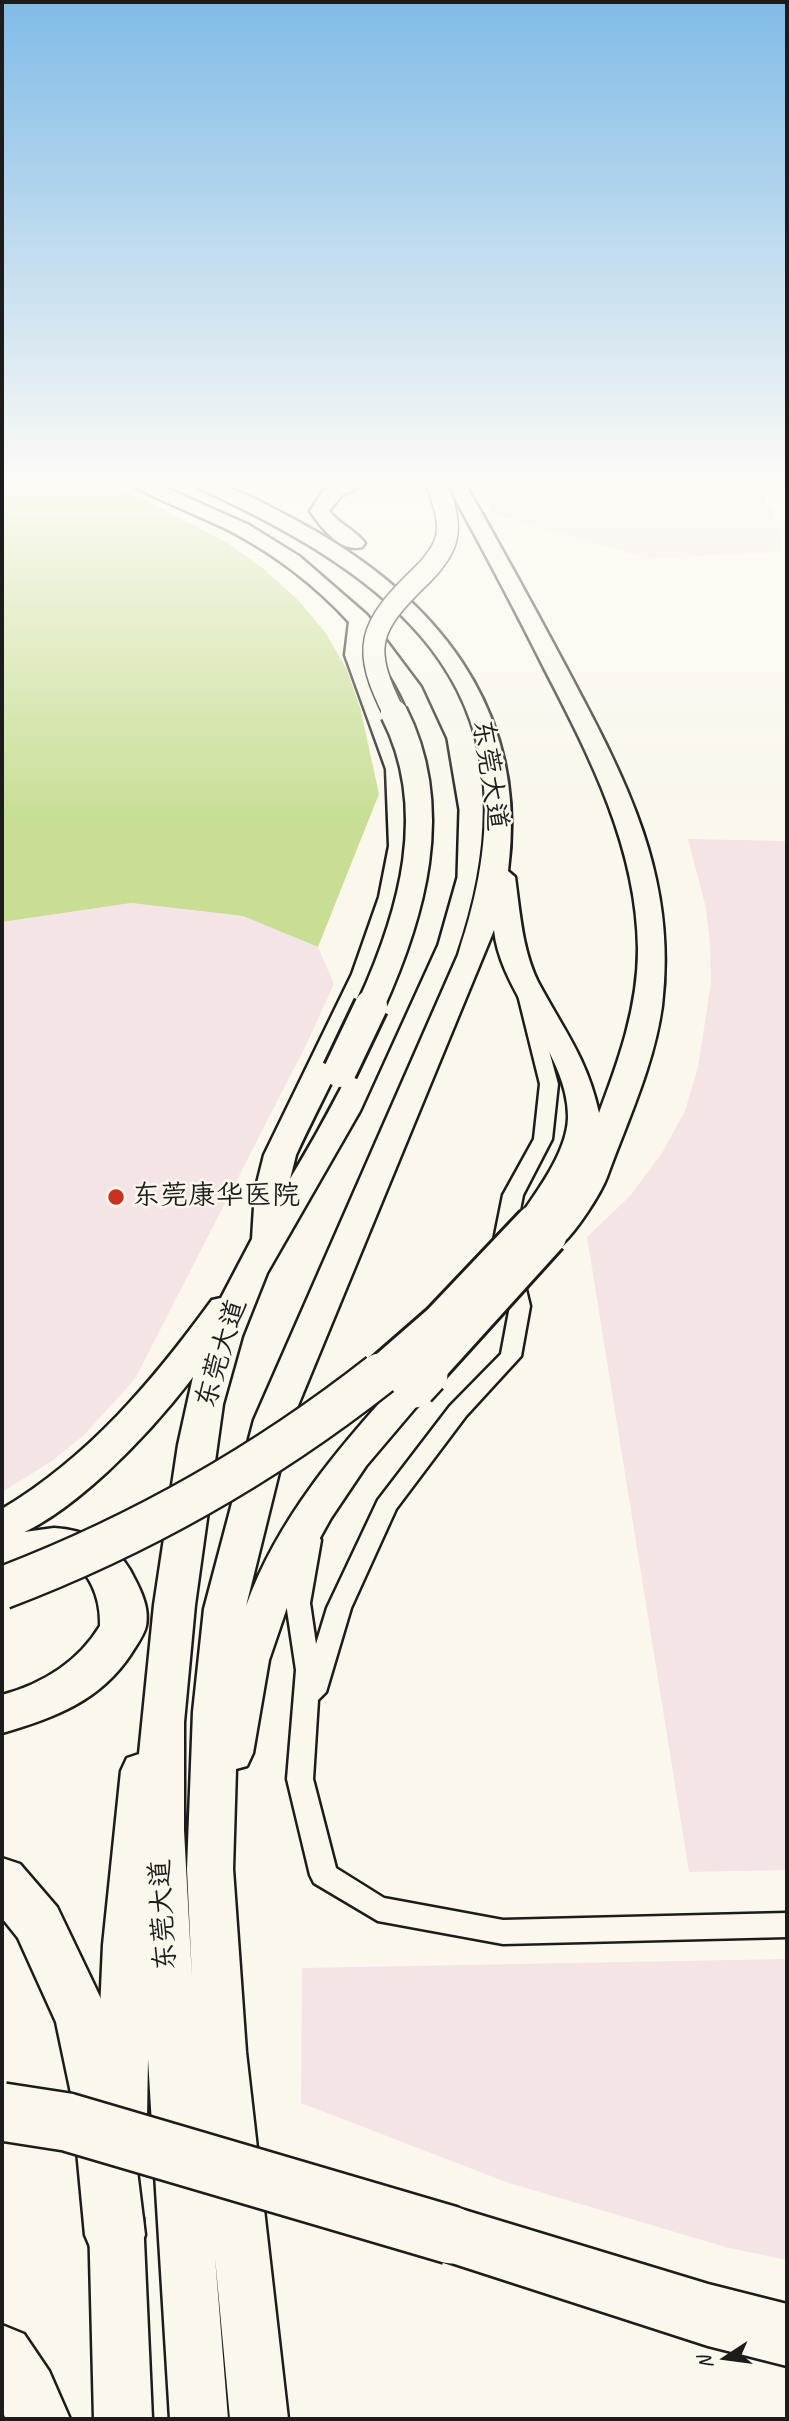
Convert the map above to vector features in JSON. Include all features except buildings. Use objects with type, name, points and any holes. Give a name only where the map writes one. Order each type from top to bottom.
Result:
[{"type":"highway","name":"东莞大道","points":[[199,2419],[160,1876],[161,1750],[172,1610],[200,1423],[215,1364],[242,1289],[262,1249],[306,1181],[374,1057],[436,904],[443,863],[443,789],[420,704],[387,652],[360,619],[334,595]]},
{"type":"highway","name":"东莞大道","points":[[258,2419],[221,2052],[210,1869],[215,1712],[225,1609],[273,1420],[472,955],[489,904],[499,836],[491,747],[478,702],[444,646],[421,620],[392,595]]},
{"type":"highway","points":[[2,1527],[35,1509],[116,1444],[169,1383],[262,1249],[398,944],[417,872],[419,805],[410,747],[376,671],[372,650],[376,631],[386,614],[403,595]]},
{"type":"highway","points":[[409,595],[421,620]]},
{"type":"highway","points":[[2,1588],[40,1575],[156,1521],[304,1429],[380,1374],[586,1189],[639,1046],[647,1007],[652,949],[644,877],[632,830],[605,767],[518,595]]},
{"type":"highway","points":[[262,1249],[280,1155],[366,974],[382,934],[400,859],[402,805],[398,769],[356,655],[360,619]]},
{"type":"highway","points":[[210,1869],[248,1660],[276,1581],[315,1511],[352,1457],[415,1387],[541,1230],[570,1166],[584,1118],[578,1088],[564,1050],[523,980],[509,940],[499,836]]},
{"type":"highway","points":[[570,1166],[620,1101]]},
{"type":"highway","points":[[2,1551],[33,1545],[72,1546],[100,1561],[121,1595],[123,1627],[103,1659],[76,1684],[29,1707],[2,1714]]},
{"type":"highway","points":[[115,2235],[127,1945],[136,1825],[153,1689],[172,1610]]},
{"type":"highway","points":[[2,1880],[38,1923],[84,2022],[100,2098],[115,2235],[123,2419]]},
{"type":"highway","points":[[2,2112],[67,2122],[451,2235],[708,2315],[787,2335]]},
{"type":"highway","points":[[2,2356],[27,2393],[38,2419]]},
{"type":"street","points":[[304,1727],[339,1608],[386,1506],[458,1411],[512,1356],[520,1306],[504,1240],[513,1195],[543,1139],[549,1084],[523,980]]},
{"type":"street","points":[[315,1511],[298,1603],[308,1670],[300,1779],[324,1875],[378,1909],[503,1932],[787,1925]]},
{"type":"shaded area","points":[[688,839],[787,841],[787,1870],[689,1872],[587,1237],[630,1196],[662,1153],[685,1111],[698,1067],[711,983],[710,944],[706,908]]},
{"type":"shaded area","name":"东莞康华医院","points":[[131,903],[243,916],[318,947],[334,984],[307,1043],[135,1379],[84,1435],[52,1461],[2,1492],[2,922]]},
{"type":"shaded area","points":[[787,1959],[787,2260],[729,2248],[506,2182],[301,2103],[302,1968]]},
{"type":"green space","points":[[2,595],[292,595],[325,632],[346,668],[360,707],[379,794],[318,947],[243,916],[131,903],[2,922]]},
{"type":"place","name":"东莞康华医院","points":[[116,1197]]}]
